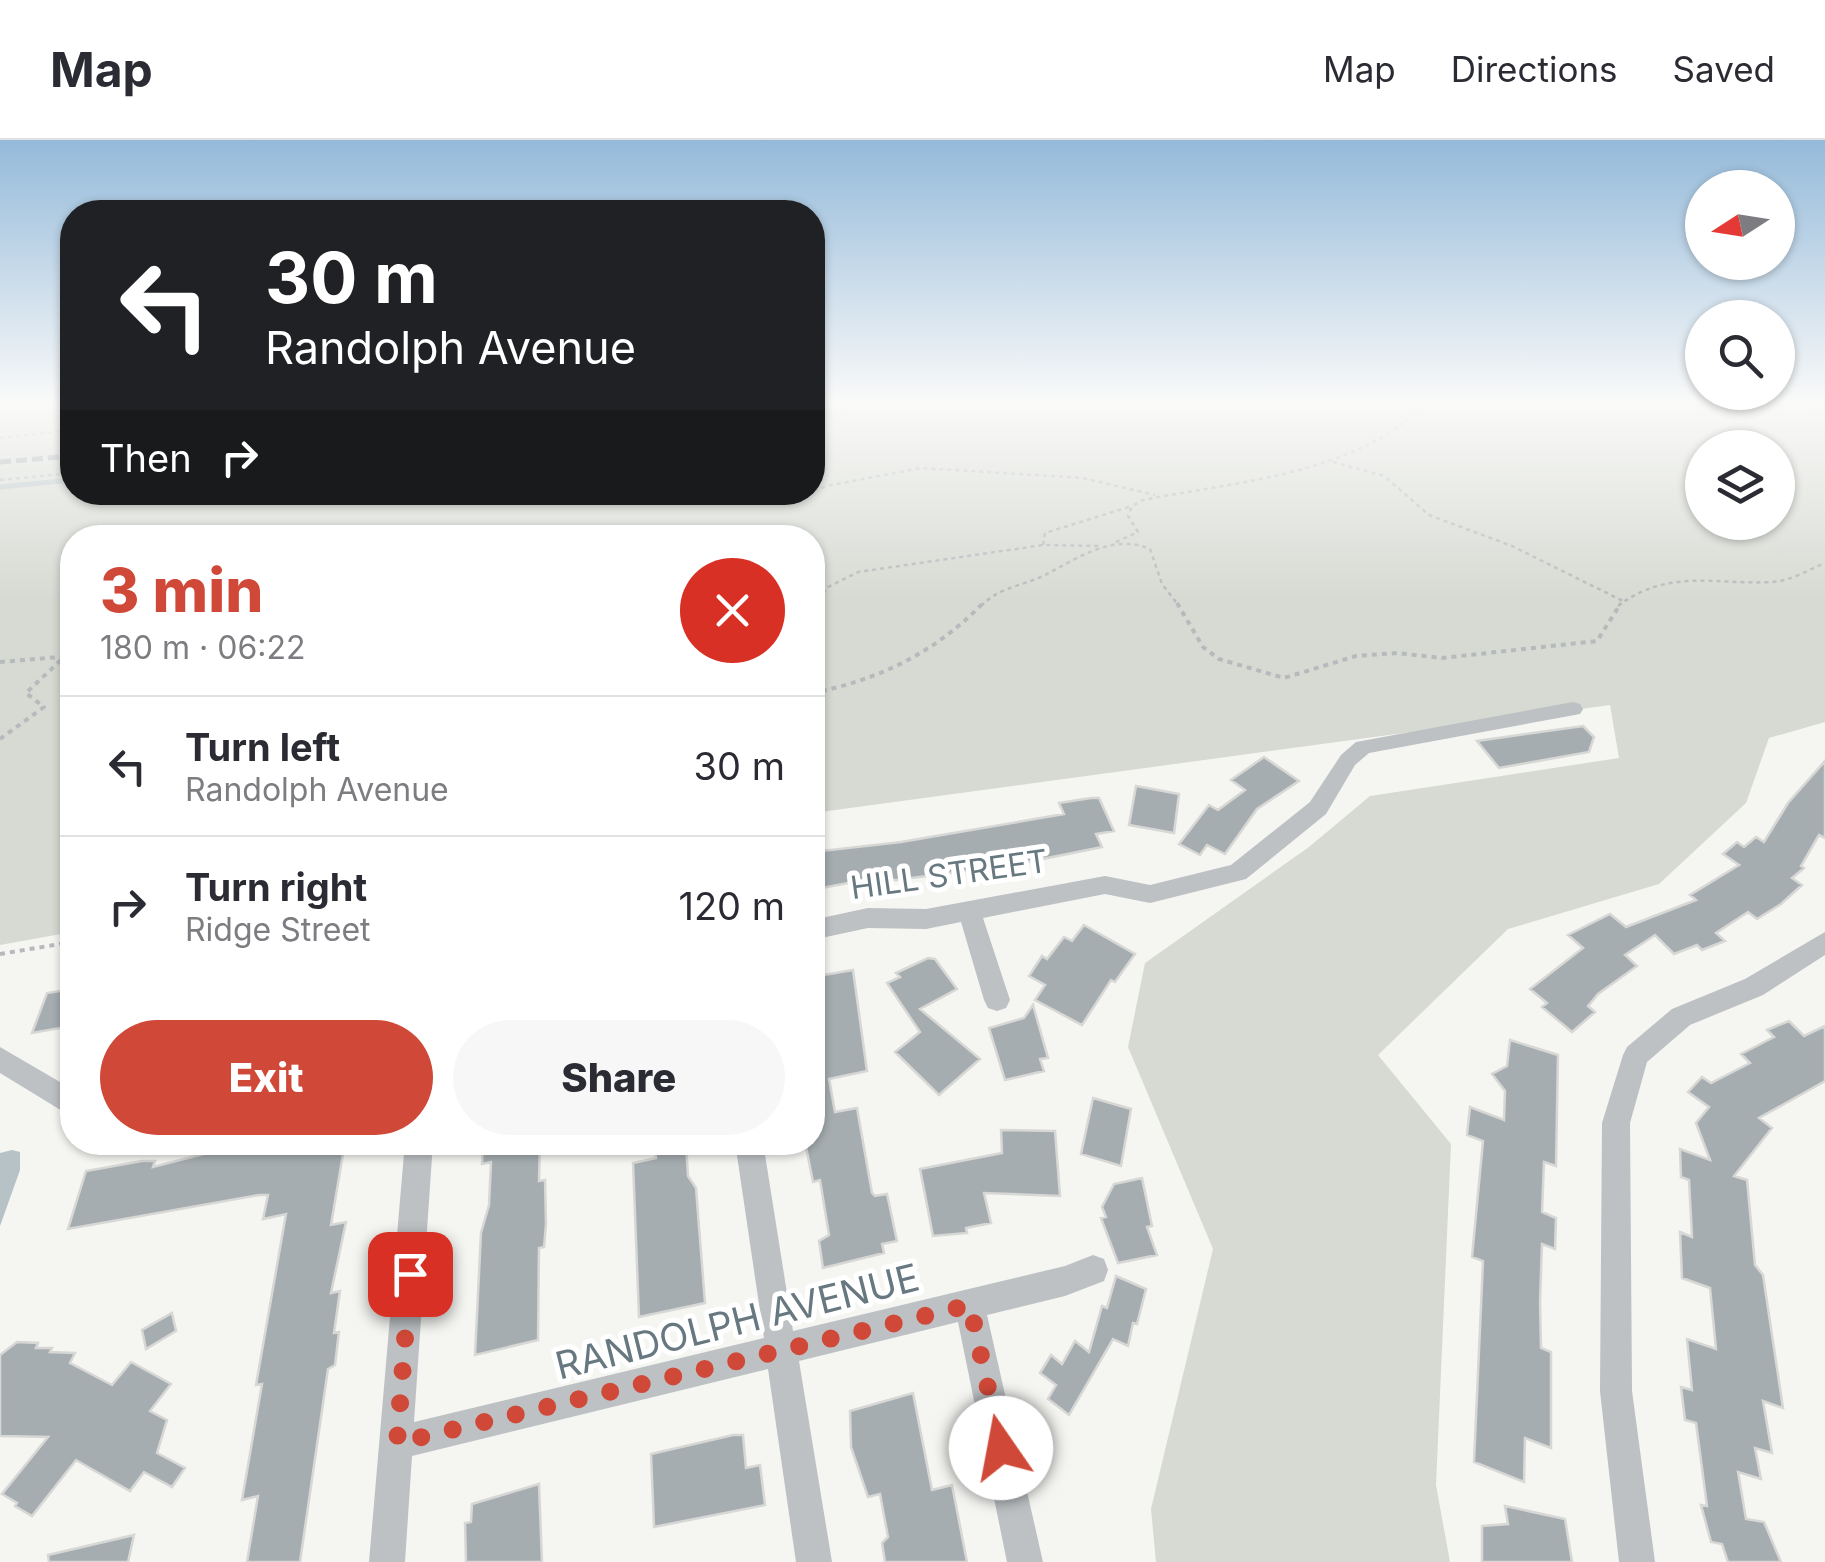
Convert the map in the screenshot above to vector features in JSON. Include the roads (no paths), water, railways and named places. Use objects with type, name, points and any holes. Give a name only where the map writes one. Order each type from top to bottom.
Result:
[{"type":"street","name":"HILL STREET","points":[[825,927],[868,918],[926,919],[1105,885],[1150,894],[1238,874],[1318,808],[1348,760],[1363,746],[1573,709]]},
{"type":"street","points":[[969,911],[996,1000]]},
{"type":"street","points":[[1637,1562],[1616,1392],[1616,1123],[1623,1088],[1636,1056],[1680,1017],[1754,988],[1825,942]]},
{"type":"street","points":[[0,1059],[60,1096]]},
{"type":"street","points":[[387,1562],[418,1155]]},
{"type":"street","points":[[751,1155],[767,1283],[785,1353],[814,1562]]},
{"type":"street","name":"RANDOLPH AVENUE","points":[[397,1443],[785,1353],[1065,1281],[1093,1270]]},
{"type":"street","points":[[970,1305],[1025,1562]]},
{"type":"waterway","points":[[0,487],[60,481]]}]
